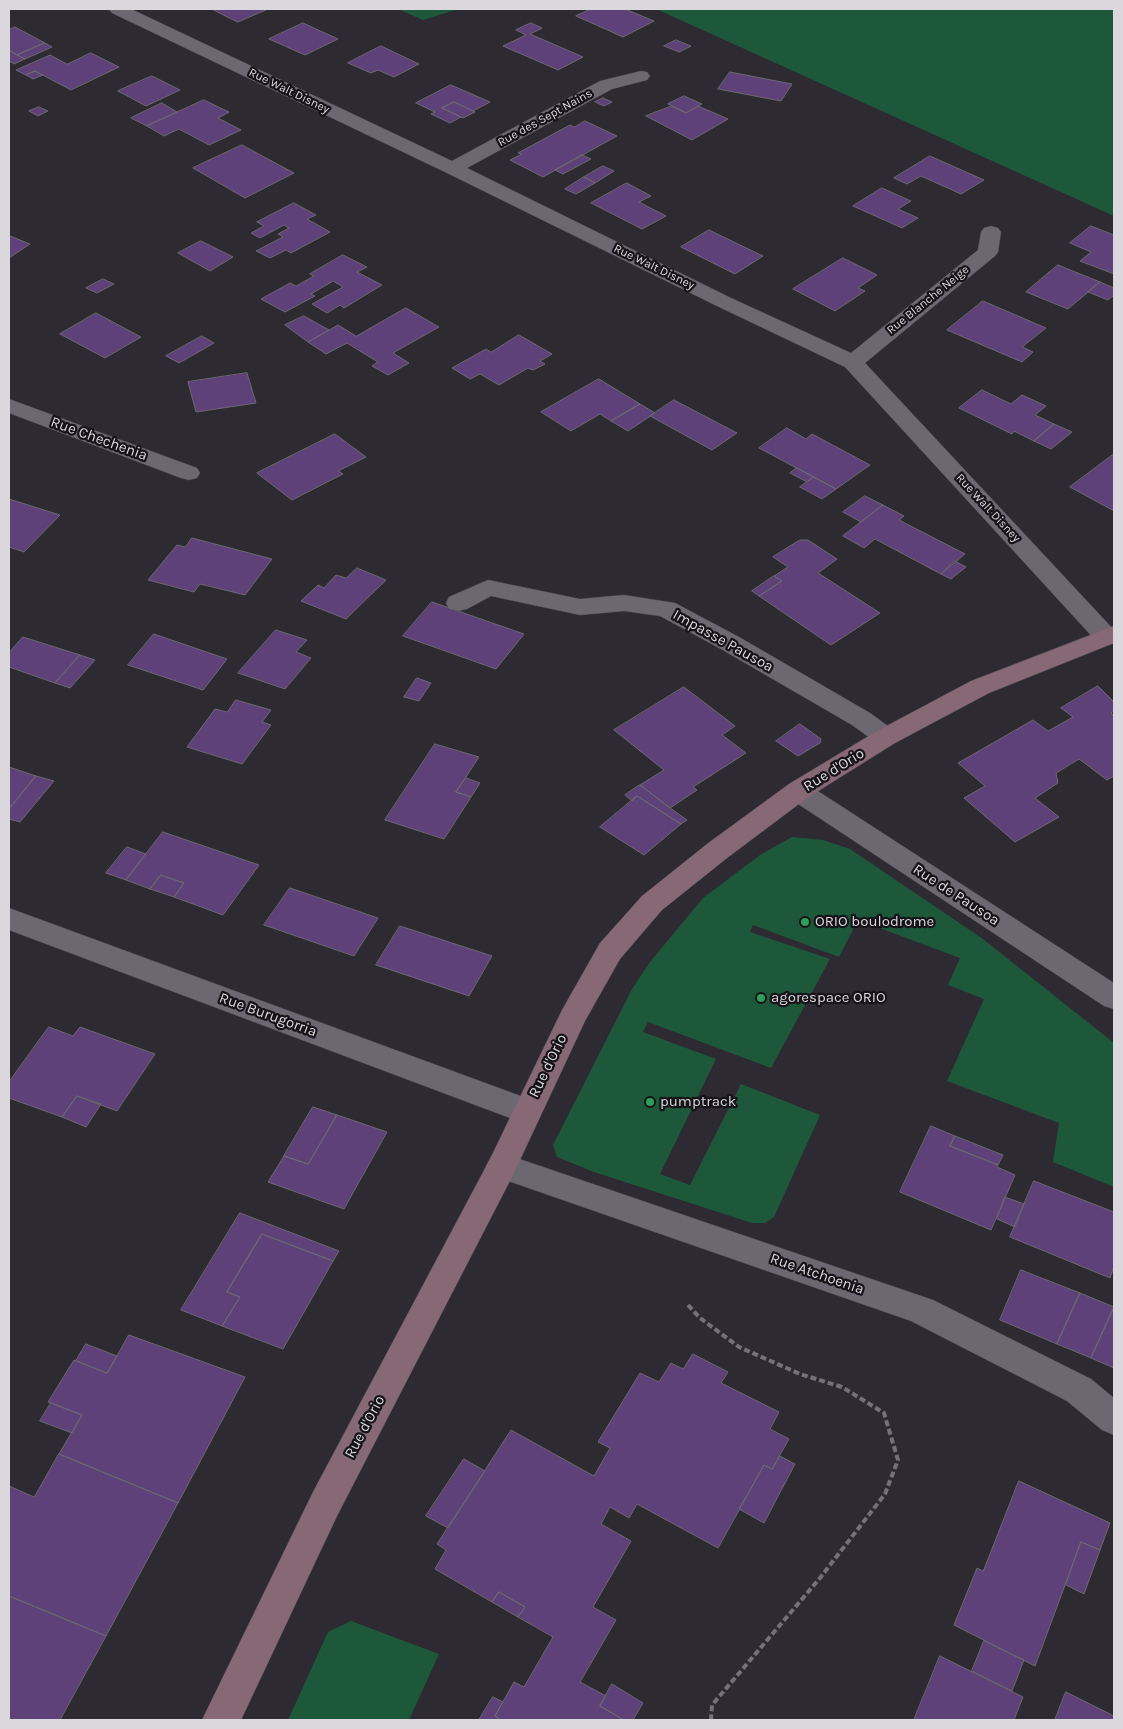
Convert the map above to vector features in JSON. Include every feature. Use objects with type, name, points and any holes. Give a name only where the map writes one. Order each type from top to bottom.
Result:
[{"type":"street","name":"Rue Walt Disney","points":[[118,9],[452,168],[724,302],[853,362],[1111,635]]},
{"type":"street","name":"Rue des Sept Nains","points":[[452,168],[606,85],[641,76]]},
{"type":"street","name":"Rue Blanche Neige","points":[[853,362],[988,252],[992,232]]},
{"type":"street","name":"Rue Chechenia","points":[[9,406],[189,473]]},
{"type":"street","name":"Impasse Pausoa","points":[[458,603],[488,588],[580,607],[624,603],[666,609],[730,642],[862,719],[886,738]]},
{"type":"street","name":"Rue d'Orio","points":[[221,1720],[325,1504],[502,1166],[526,1111],[572,1018],[610,951],[652,904],[717,851],[798,791],[886,738],[980,688],[1111,635]]},
{"type":"street","name":"Rue de Pausoa","points":[[798,791],[1114,998]]},
{"type":"street","name":"Rue Burugorria","points":[[9,918],[526,1111]]},
{"type":"street","name":"Rue Atchoenia","points":[[502,1166],[921,1310],[1079,1390],[1114,1419]]},
{"type":"path","points":[[688,1305],[700,1318],[739,1346],[800,1374],[842,1387],[884,1413],[898,1460],[885,1494],[820,1578],[712,1705],[711,1720]]},
{"type":"green space","points":[[398,9],[458,9],[423,20]]},
{"type":"green space","points":[[656,9],[1114,9],[1114,216]]},
{"type":"green space","points":[[792,837],[823,840],[850,849],[983,939],[1114,1043],[1114,1187],[1053,1162],[1059,1123],[947,1081],[984,999],[948,985],[960,958],[858,920],[839,957],[753,925],[750,932],[830,959],[771,1068],[648,1022],[643,1032],[716,1059],[660,1174],[690,1185],[741,1084],[820,1115],[774,1217],[765,1223],[752,1223],[594,1172],[557,1157],[553,1145],[632,989],[650,962],[703,898],[760,855]]},
{"type":"green space","points":[[351,1621],[439,1654],[409,1720],[288,1720],[328,1632]]},
{"type":"building","points":[[212,9],[268,9],[238,22]]},
{"type":"building","points":[[591,9],[625,9],[654,21],[623,37],[576,16]]},
{"type":"building","points":[[303,23],[338,39],[305,55],[269,39]]},
{"type":"building","points":[[531,23],[542,28],[530,34],[583,57],[558,70],[503,46],[526,35],[516,30]]},
{"type":"building","points":[[15,27],[45,43],[17,55],[9,50],[9,30]]},
{"type":"building","points":[[676,40],[691,46],[679,52],[664,46]]},
{"type":"building","points":[[45,43],[52,47],[25,59],[17,55]]},
{"type":"building","points":[[381,46],[419,64],[394,77],[378,70],[371,73],[348,63]]},
{"type":"building","points":[[9,50],[25,59],[14,64],[9,61]]},
{"type":"building","points":[[91,53],[119,67],[71,90],[35,71],[26,75],[16,70],[50,55],[67,64]]},
{"type":"building","points":[[35,71],[43,75],[33,79],[26,75]]},
{"type":"building","points":[[730,72],[792,84],[781,101],[718,89]]},
{"type":"building","points":[[152,76],[180,90],[146,106],[118,91]]},
{"type":"building","points":[[451,85],[490,102],[473,111],[454,102],[442,108],[461,117],[450,123],[431,114],[435,112],[416,103]]},
{"type":"building","points":[[684,96],[702,104],[686,113],[668,104]]},
{"type":"building","points":[[603,98],[612,102],[604,106],[595,102]]},
{"type":"building","points":[[204,100],[229,112],[218,118],[241,130],[209,145],[179,129],[164,136],[147,126]]},
{"type":"building","points":[[454,102],[475,112],[463,118],[442,108]]},
{"type":"building","points":[[162,103],[177,112],[147,126],[131,118]]},
{"type":"building","points":[[672,106],[686,113],[698,106],[728,119],[692,140],[646,116]]},
{"type":"building","points":[[39,107],[48,111],[38,116],[29,111]]},
{"type":"building","points":[[585,121],[617,136],[543,177],[510,160],[522,154],[518,153],[570,125],[574,127]]},
{"type":"building","points":[[242,145],[294,173],[245,198],[193,168]]},
{"type":"building","points":[[582,155],[591,159],[563,174],[555,170]]},
{"type":"building","points":[[930,156],[984,180],[961,194],[921,176],[907,184],[894,178]]},
{"type":"building","points":[[603,166],[614,171],[595,183],[584,177]]},
{"type":"building","points":[[584,177],[595,183],[576,194],[565,189]]},
{"type":"building","points":[[627,183],[651,196],[639,202],[666,216],[642,229],[591,203]]},
{"type":"building","points":[[882,188],[911,201],[898,209],[918,218],[902,228],[853,206]]},
{"type":"building","points":[[294,203],[316,215],[307,219],[330,232],[291,253],[286,250],[270,258],[256,251],[283,237],[278,234],[289,228],[284,225],[260,238],[251,233],[264,226],[257,222]]},
{"type":"building","points":[[1091,226],[1114,235],[1114,274],[1080,261],[1091,252],[1070,243]]},
{"type":"building","points":[[709,230],[763,256],[735,274],[681,247]]},
{"type":"building","points":[[10,236],[30,244],[9,258]]},
{"type":"building","points":[[201,241],[233,257],[210,271],[178,253]]},
{"type":"building","points":[[343,255],[367,267],[357,272],[382,285],[344,308],[340,305],[327,313],[312,304],[343,287],[333,281],[311,294],[315,296],[285,312],[261,299],[290,283],[296,286],[314,276],[310,274]]},
{"type":"building","points":[[843,258],[877,275],[858,288],[865,291],[835,311],[793,289]]},
{"type":"building","points":[[1058,265],[1100,282],[1068,309],[1026,292]]},
{"type":"building","points":[[103,279],[114,284],[97,293],[86,288]]},
{"type":"building","points":[[1100,282],[1114,288],[1114,295],[1108,300],[1088,292]]},
{"type":"building","points":[[983,301],[1046,328],[1022,347],[1033,352],[1022,362],[947,330]]},
{"type":"building","points":[[406,308],[439,327],[393,353],[409,363],[388,375],[372,366],[378,362],[347,343],[326,354],[308,342],[338,325],[356,336]]},
{"type":"building","points":[[96,313],[141,337],[105,358],[60,334]]},
{"type":"building","points":[[304,316],[329,330],[308,342],[285,325]]},
{"type":"building","points":[[519,335],[552,354],[540,361],[545,364],[533,370],[528,368],[499,385],[480,374],[470,379],[452,368],[486,349],[491,352]]},
{"type":"building","points":[[202,336],[214,343],[179,363],[166,356]]},
{"type":"building","points":[[247,373],[256,403],[196,412],[188,382]]},
{"type":"building","points":[[599,379],[640,404],[611,421],[600,414],[571,431],[541,412]]},
{"type":"building","points":[[982,390],[1011,404],[1022,395],[1046,406],[1035,415],[1054,424],[1034,441],[1014,431],[1012,434],[959,408]]},
{"type":"building","points":[[674,400],[737,433],[712,450],[650,416]]},
{"type":"building","points":[[640,404],[655,413],[628,431],[611,421]]},
{"type":"building","points":[[1054,424],[1072,432],[1051,449],[1034,441]]},
{"type":"building","points":[[787,428],[806,439],[812,434],[870,465],[836,489],[759,448]]},
{"type":"building","points":[[335,434],[366,457],[338,471],[343,474],[292,500],[257,473]]},
{"type":"building","points":[[1114,454],[1114,511],[1070,487]]},
{"type":"building","points":[[797,468],[814,477],[807,482],[790,473]]},
{"type":"building","points":[[814,477],[836,489],[822,499],[800,487]]},
{"type":"building","points":[[865,496],[883,505],[861,522],[843,512]]},
{"type":"building","points":[[9,499],[60,515],[24,552],[9,547]]},
{"type":"building","points":[[883,505],[904,516],[899,520],[965,554],[941,574],[875,539],[864,548],[843,536]]},
{"type":"building","points":[[192,538],[272,559],[245,595],[200,584],[194,592],[148,580],[177,545],[185,547]]},
{"type":"building","points":[[800,540],[808,540],[837,559],[818,573],[880,613],[831,645],[759,596],[782,581],[774,576],[788,567],[773,557]]},
{"type":"building","points":[[955,561],[966,567],[951,579],[941,574]]},
{"type":"building","points":[[357,568],[386,580],[346,619],[301,601],[318,585],[324,588],[336,575],[346,578]]},
{"type":"building","points":[[774,576],[782,581],[759,596],[752,591]]},
{"type":"building","points":[[432,602],[524,634],[496,669],[403,636]]},
{"type":"building","points":[[276,630],[307,640],[296,652],[311,658],[285,689],[238,673]]},
{"type":"building","points":[[154,634],[227,659],[203,690],[128,665]]},
{"type":"building","points":[[23,637],[80,655],[55,683],[9,667],[9,653]]},
{"type":"building","points":[[80,655],[95,660],[70,688],[55,683]]},
{"type":"building","points":[[417,678],[431,683],[419,701],[404,697]]},
{"type":"building","points":[[1098,686],[1114,702],[1114,711],[1111,713],[1114,716],[1114,776],[1107,780],[1079,759],[1056,773],[1058,783],[1035,798],[1059,817],[1015,842],[964,798],[985,786],[958,763],[1033,720],[1048,731],[1073,717],[1061,708]]},
{"type":"building","points":[[684,687],[735,726],[722,735],[746,753],[693,787],[697,790],[670,808],[640,785],[664,770],[614,730]]},
{"type":"building","points":[[236,700],[271,710],[262,722],[271,725],[242,764],[187,747],[215,709],[227,712]]},
{"type":"building","points":[[800,724],[821,739],[820,743],[798,756],[776,741]]},
{"type":"building","points":[[435,744],[479,757],[456,792],[471,797],[444,839],[385,820]]},
{"type":"building","points":[[9,767],[36,776],[9,809]]},
{"type":"building","points":[[36,776],[54,781],[20,822],[9,819],[9,809]]},
{"type":"building","points":[[466,778],[480,783],[471,797],[456,792]]},
{"type":"building","points":[[640,785],[687,820],[681,824],[637,796],[632,801],[625,795]]},
{"type":"building","points":[[637,796],[681,824],[644,855],[600,827]]},
{"type":"building","points":[[163,832],[259,865],[223,915],[174,897],[184,883],[161,875],[150,889],[126,880]]},
{"type":"building","points":[[127,847],[146,854],[126,880],[106,873]]},
{"type":"building","points":[[161,875],[184,883],[174,897],[150,889]]},
{"type":"building","points":[[290,888],[378,918],[354,956],[264,925]]},
{"type":"building","points":[[400,926],[492,956],[469,996],[376,965]]},
{"type":"building","points":[[49,1027],[73,1036],[80,1027],[155,1054],[117,1111],[77,1096],[62,1117],[9,1098],[9,1082]]},
{"type":"building","points":[[77,1096],[101,1104],[86,1127],[62,1117]]},
{"type":"building","points":[[313,1107],[337,1115],[308,1164],[284,1156]]},
{"type":"building","points":[[337,1115],[387,1132],[344,1209],[268,1182],[284,1156],[308,1164]]},
{"type":"building","points":[[931,1126],[955,1136],[950,1146],[998,1165],[997,1167],[1015,1175],[991,1230],[900,1192]]},
{"type":"building","points":[[955,1136],[1003,1155],[998,1165],[950,1146]]},
{"type":"building","points":[[1034,1181],[1114,1212],[1114,1266],[1110,1278],[1010,1237]]},
{"type":"building","points":[[1005,1197],[1024,1204],[1015,1227],[997,1219]]},
{"type":"building","points":[[240,1213],[339,1251],[333,1261],[262,1234],[227,1292],[240,1297],[222,1326],[181,1310]]},
{"type":"building","points":[[262,1234],[333,1261],[283,1349],[222,1326],[240,1297],[227,1292]]},
{"type":"building","points":[[1021,1270],[1080,1293],[1057,1344],[1000,1320]]},
{"type":"building","points":[[1080,1293],[1114,1307],[1091,1358],[1057,1344]]},
{"type":"building","points":[[1114,1307],[1114,1368],[1091,1358]]},
{"type":"building","points":[[129,1335],[245,1377],[178,1503],[59,1454],[82,1415],[48,1402],[74,1360],[107,1373]]},
{"type":"building","points":[[86,1344],[117,1356],[107,1373],[76,1361]]},
{"type":"building","points":[[693,1354],[728,1372],[721,1383],[779,1412],[770,1429],[789,1439],[772,1469],[764,1465],[718,1548],[637,1504],[629,1518],[610,1507],[601,1524],[631,1541],[593,1607],[616,1620],[580,1682],[606,1696],[600,1706],[624,1720],[501,1720],[495,1716],[514,1682],[524,1687],[553,1637],[518,1617],[525,1607],[499,1592],[492,1602],[435,1569],[446,1550],[437,1544],[511,1430],[594,1476],[610,1448],[598,1442],[640,1373],[659,1382],[671,1363],[683,1369]]},
{"type":"building","points":[[51,1403],[82,1415],[72,1433],[40,1421]]},
{"type":"building","points":[[59,1454],[178,1503],[106,1636],[9,1596],[9,1486],[34,1497]]},
{"type":"building","points":[[780,1456],[795,1464],[764,1523],[739,1509],[764,1465],[772,1469]]},
{"type":"building","points":[[464,1459],[485,1471],[448,1528],[426,1516]]},
{"type":"building","points":[[1019,1481],[1110,1523],[1100,1550],[1081,1542],[1035,1666],[954,1625],[977,1568],[983,1571]]},
{"type":"building","points":[[1081,1542],[1100,1550],[1084,1594],[1066,1585]]},
{"type":"building","points":[[499,1592],[525,1607],[518,1617],[492,1602]]},
{"type":"building","points":[[9,1596],[106,1636],[60,1720],[9,1720]]},
{"type":"building","points":[[984,1641],[1024,1660],[1012,1691],[972,1671]]},
{"type":"building","points":[[940,1656],[1023,1697],[1014,1720],[914,1720]]},
{"type":"building","points":[[612,1684],[643,1703],[633,1720],[624,1720],[600,1706]]},
{"type":"building","points":[[1066,1692],[1114,1716],[1114,1720],[1055,1720]]},
{"type":"building","points":[[493,1697],[503,1702],[495,1716],[501,1720],[479,1720]]},
{"type":"place","name":"ORIO boulodrome","points":[[805,922]]},
{"type":"place","name":"agorespace ORIO","points":[[761,998]]},
{"type":"place","name":"pumptrack","points":[[650,1102]]}]
